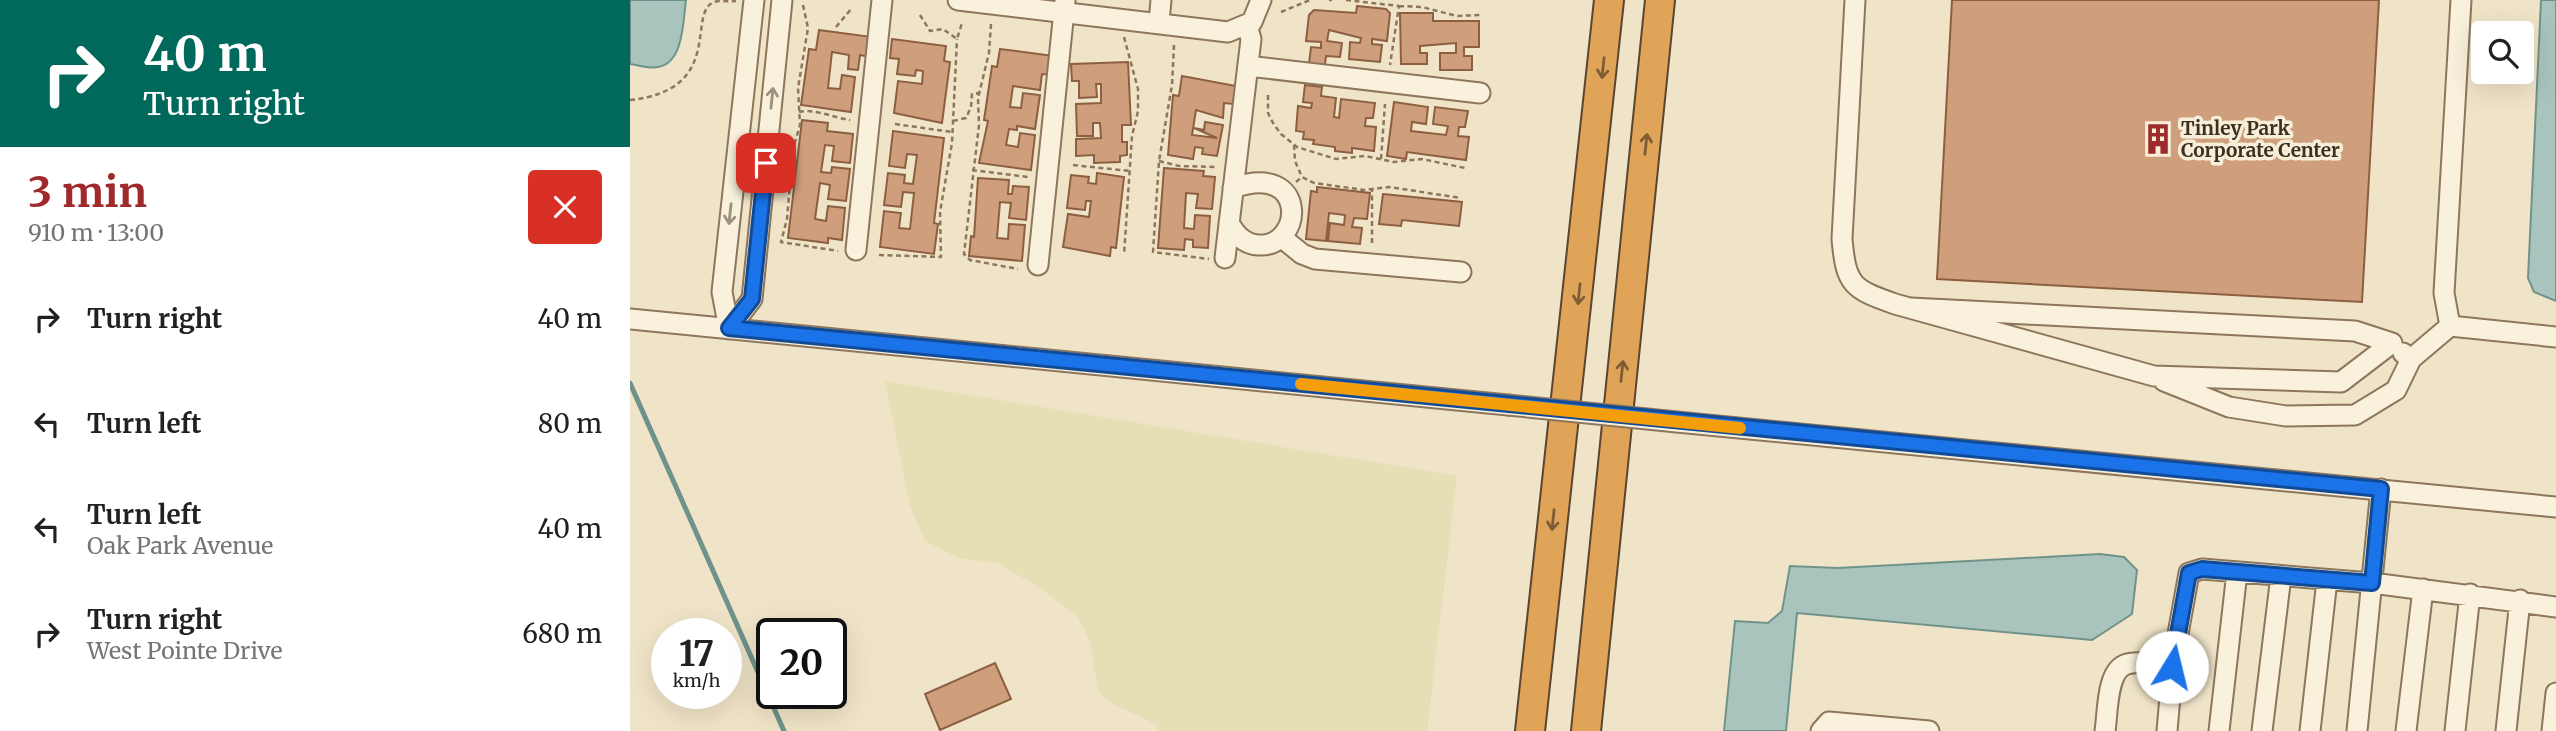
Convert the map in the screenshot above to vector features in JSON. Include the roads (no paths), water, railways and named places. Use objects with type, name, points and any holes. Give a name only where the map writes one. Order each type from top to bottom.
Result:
[{"type":"highway","points":[[1530,731],[1609,0]]},
{"type":"highway","points":[[1586,731],[1660,0]]},
{"type":"highway","points":[[1604,731],[1614,630],[1614,451]]},
{"type":"street","points":[[729,328],[722,292],[754,0]]},
{"type":"street","points":[[729,328],[752,299],[782,0]]},
{"type":"street","points":[[847,251],[882,0]]},
{"type":"street","points":[[958,0],[1065,6],[1228,32],[1249,23]]},
{"type":"street","points":[[1159,22],[1161,0]]},
{"type":"street","points":[[1217,258],[1229,223],[1251,39],[1249,23],[1261,0]]},
{"type":"street","points":[[1855,0],[1842,239],[1845,273],[1865,293],[2154,376],[2229,407],[2286,416],[2355,415],[2396,390],[2411,359],[2450,326],[2556,337]]},
{"type":"street","points":[[2450,326],[2444,293],[2461,0]]},
{"type":"street","points":[[1038,265],[1065,6]]},
{"type":"street","points":[[1248,66],[1480,93]]},
{"type":"street","points":[[1229,223],[1234,232],[1252,244],[1272,243],[1281,237],[1292,219],[1289,198],[1282,190],[1264,181],[1233,188]]},
{"type":"street","points":[[1281,237],[1302,254],[1315,259],[1461,272]]},
{"type":"street","points":[[1911,308],[2355,331],[2392,343],[2411,359]]},
{"type":"street","points":[[630,319],[2556,507]]},
{"type":"street","points":[[2154,376],[2341,382],[2392,343]]},
{"type":"street","points":[[2357,731],[2381,489]]},
{"type":"street","points":[[2167,731],[2173,662],[2189,573],[2202,569],[2372,583],[2520,600],[2556,607]]},
{"type":"street","points":[[2219,731],[2237,572]]},
{"type":"street","points":[[2262,731],[2281,576]]},
{"type":"street","points":[[2310,731],[2327,580]]},
{"type":"street","points":[[2406,731],[2423,589]]},
{"type":"street","points":[[2455,731],[2470,594]]},
{"type":"street","points":[[2506,731],[2520,600]]},
{"type":"street","points":[[2105,731],[2112,679],[2120,667],[2129,663],[2172,667],[2173,662]]},
{"type":"street","points":[[2552,731],[2556,693]]},
{"type":"street","points":[[1821,731],[1829,722],[1864,728],[1929,731]]},
{"type":"water","points":[[630,0],[686,0],[681,40],[673,58],[667,64],[651,68],[630,64]]},
{"type":"water","points":[[2541,0],[2556,0],[2556,301],[2534,292],[2528,278]]},
{"type":"water","points":[[2100,554],[2124,557],[2137,570],[2132,614],[2092,640],[1797,613],[1786,731],[1724,731],[1735,621],[1768,623],[1782,611],[1790,566],[1838,568]]},
{"type":"waterway","points":[[630,383],[784,731]]},
{"type":"place","name":"Tinley Park Corporate Center","points":[[2158,139]]}]
